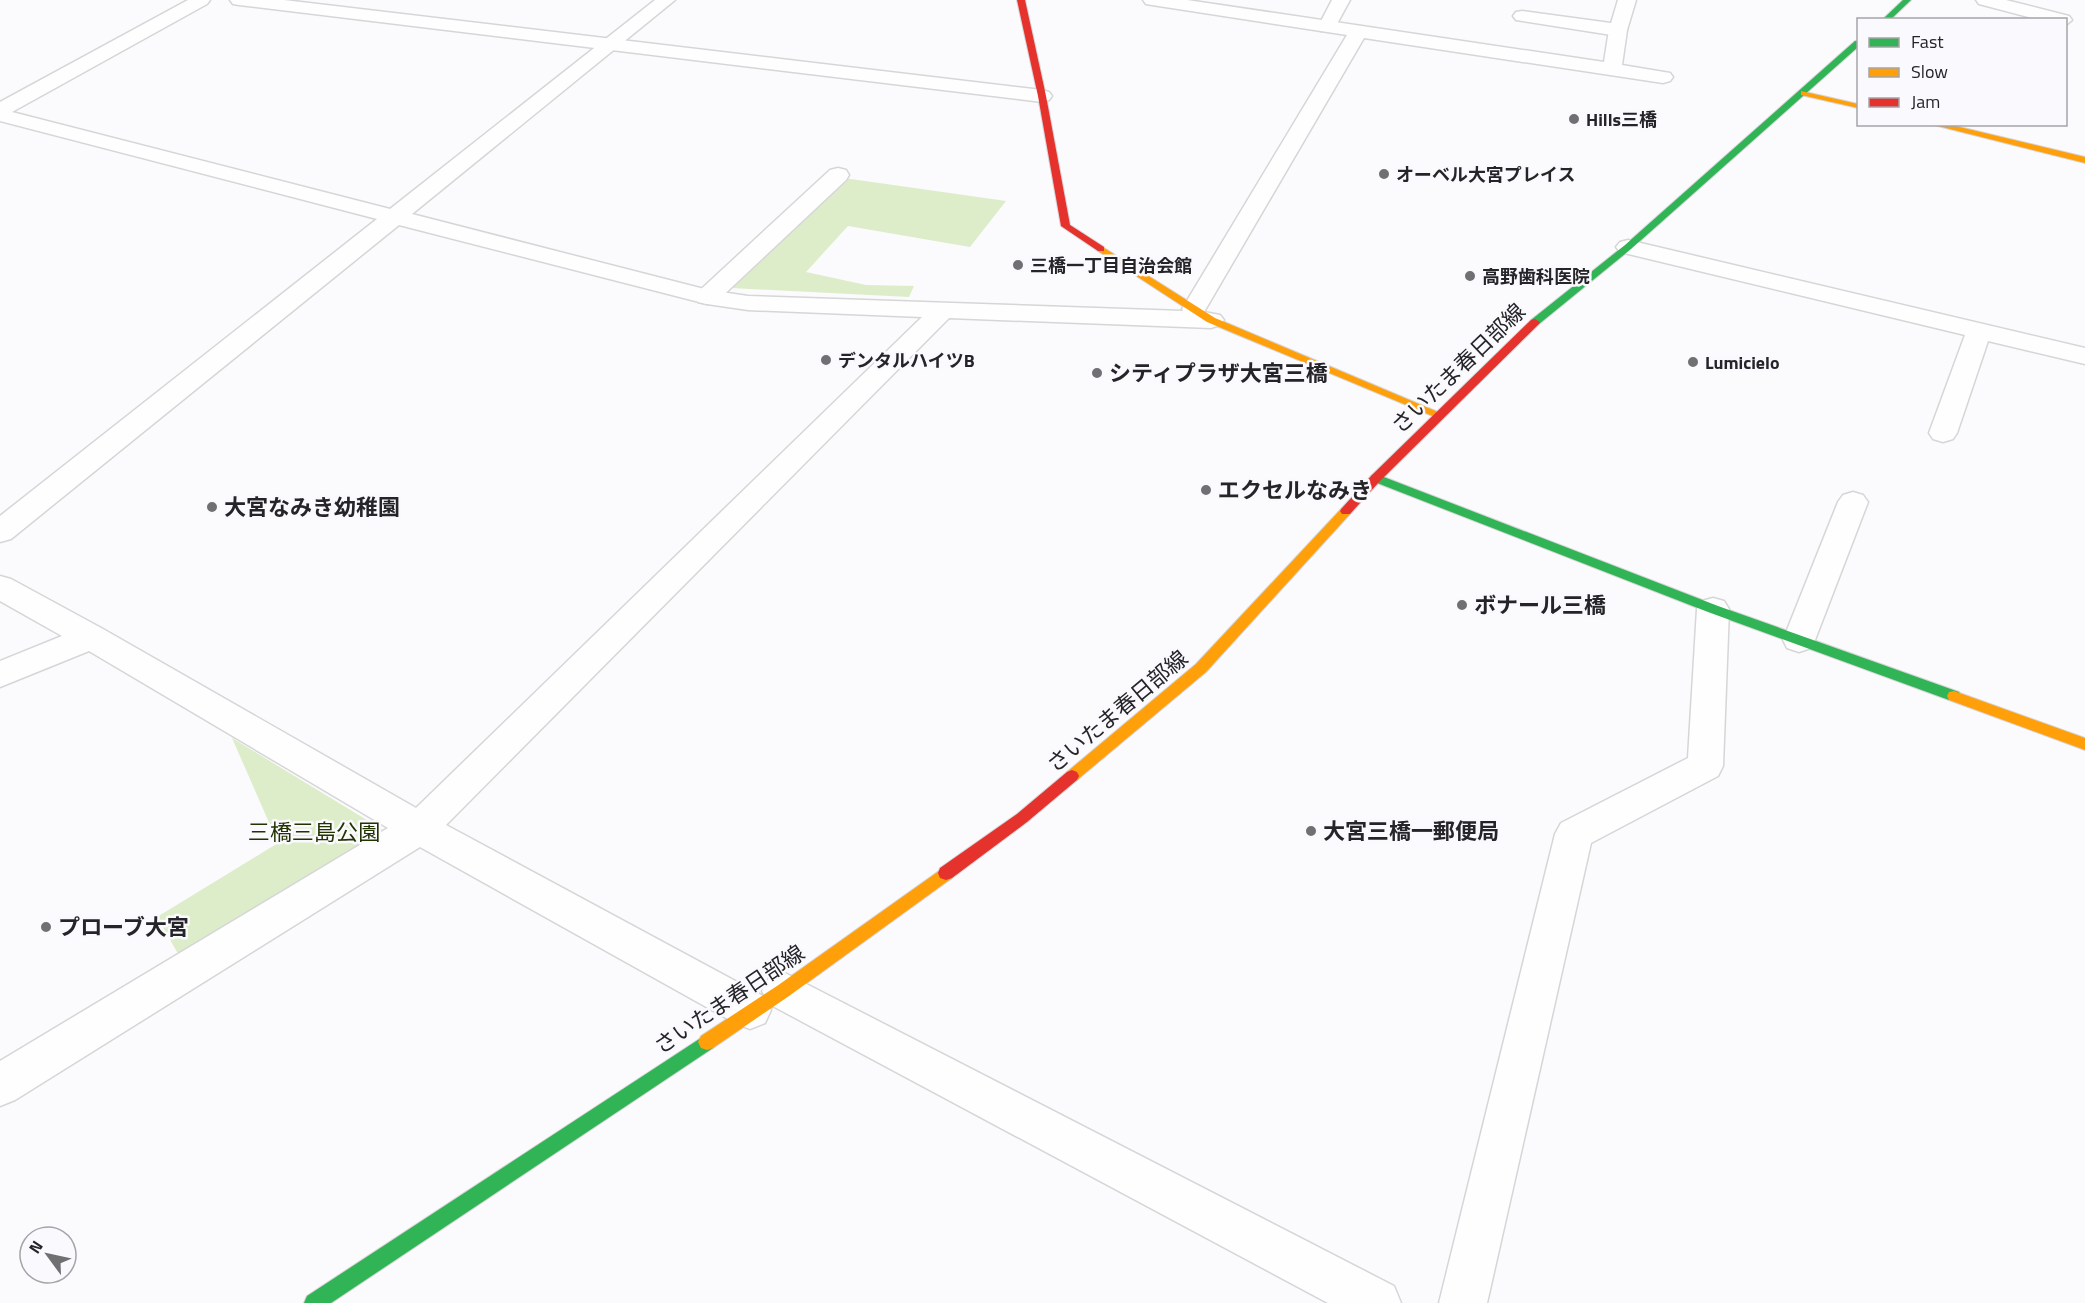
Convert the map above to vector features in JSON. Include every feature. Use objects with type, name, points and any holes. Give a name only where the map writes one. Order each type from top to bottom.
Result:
[{"type":"main road","points":[[1021,0],[1042,96],[1066,226],[1202,314],[1438,415]]},
{"type":"main road","points":[[1887,18],[1907,0]]},
{"type":"main road","name":"さいたま春日部線","points":[[314,1303],[766,1000],[1022,818],[1201,668],[1376,478],[1538,319],[1628,248],[1857,44]]},
{"type":"main road","points":[[1804,93],[1857,106]]},
{"type":"main road","points":[[1943,126],[2085,160]]},
{"type":"main road","points":[[1376,478],[1713,609],[2085,744]]},
{"type":"street","points":[[0,110],[201,0]]},
{"type":"street","points":[[238,0],[1042,96]]},
{"type":"street","points":[[0,532],[666,0]]},
{"type":"street","points":[[1152,0],[1663,77]]},
{"type":"street","points":[[1327,27],[1341,0]]},
{"type":"street","points":[[1612,70],[1618,30],[1627,0]]},
{"type":"street","points":[[1985,0],[2056,18]]},
{"type":"street","points":[[1521,16],[1618,30]]},
{"type":"street","points":[[2067,21],[2085,25]]},
{"type":"street","points":[[0,115],[707,297],[748,303],[1202,314],[1359,32]]},
{"type":"street","points":[[707,297],[838,175]]},
{"type":"street","points":[[1628,248],[2085,356]]},
{"type":"street","points":[[0,1085],[419,828],[944,309]]},
{"type":"street","points":[[1943,434],[1979,331]]},
{"type":"street","points":[[1799,640],[1853,501]]},
{"type":"street","points":[[0,587],[91,637],[419,828],[1377,1303]]},
{"type":"street","points":[[1463,1303],[1574,834],[1706,766],[1713,609]]},
{"type":"street","points":[[0,675],[91,637]]},
{"type":"green space","points":[[844,178],[1006,201],[970,247],[848,226],[806,272],[866,285],[914,286],[909,297],[731,288]]},
{"type":"green space","name":"三橋三島公園","points":[[232,738],[385,831],[181,959],[157,917],[278,843]]},
{"type":"traffic: fast","points":[[1887,18],[1907,0]]},
{"type":"traffic: fast","points":[[1535,322],[1628,247],[1857,44]]},
{"type":"traffic: fast","points":[[1376,478],[1713,609],[1954,696]]},
{"type":"traffic: fast","points":[[314,1303],[707,1042]]},
{"type":"traffic: slow","points":[[1804,93],[1857,106]]},
{"type":"traffic: slow","points":[[1942,126],[2085,160]]},
{"type":"traffic: slow","points":[[1101,249],[1211,320],[1439,415]]},
{"type":"traffic: slow","points":[[1072,776],[1201,668],[1346,511]]},
{"type":"traffic: slow","points":[[1954,696],[2085,744]]},
{"type":"traffic: slow","points":[[707,1042],[783,991],[946,873]]},
{"type":"traffic: jam","points":[[1021,0],[1042,96],[1066,226],[1101,249]]},
{"type":"traffic: jam","points":[[1346,511],[1376,478],[1535,322]]},
{"type":"traffic: jam","points":[[946,873],[1022,818],[1072,776]]},
{"type":"place","name":"Hills三橋","points":[[1574,119]]},
{"type":"place","name":"オーベル大宮プレイス","points":[[1384,174]]},
{"type":"place","name":"三橋一丁目自治会館","points":[[1018,265]]},
{"type":"place","name":"高野歯科医院","points":[[1470,276]]},
{"type":"place","name":"デンタルハイツB","points":[[826,360]]},
{"type":"place","name":"Lumicielo","points":[[1693,362]]},
{"type":"place","name":"シティプラザ大宮三橋","points":[[1097,373]]},
{"type":"place","name":"エクセルなみき","points":[[1206,490]]},
{"type":"place","name":"大宮なみき幼稚園","points":[[212,507]]},
{"type":"place","name":"ボナール三橋","points":[[1462,605]]},
{"type":"place","name":"大宮三橋一郵便局","points":[[1311,831]]},
{"type":"place","name":"プローブ大宮","points":[[46,927]]}]
